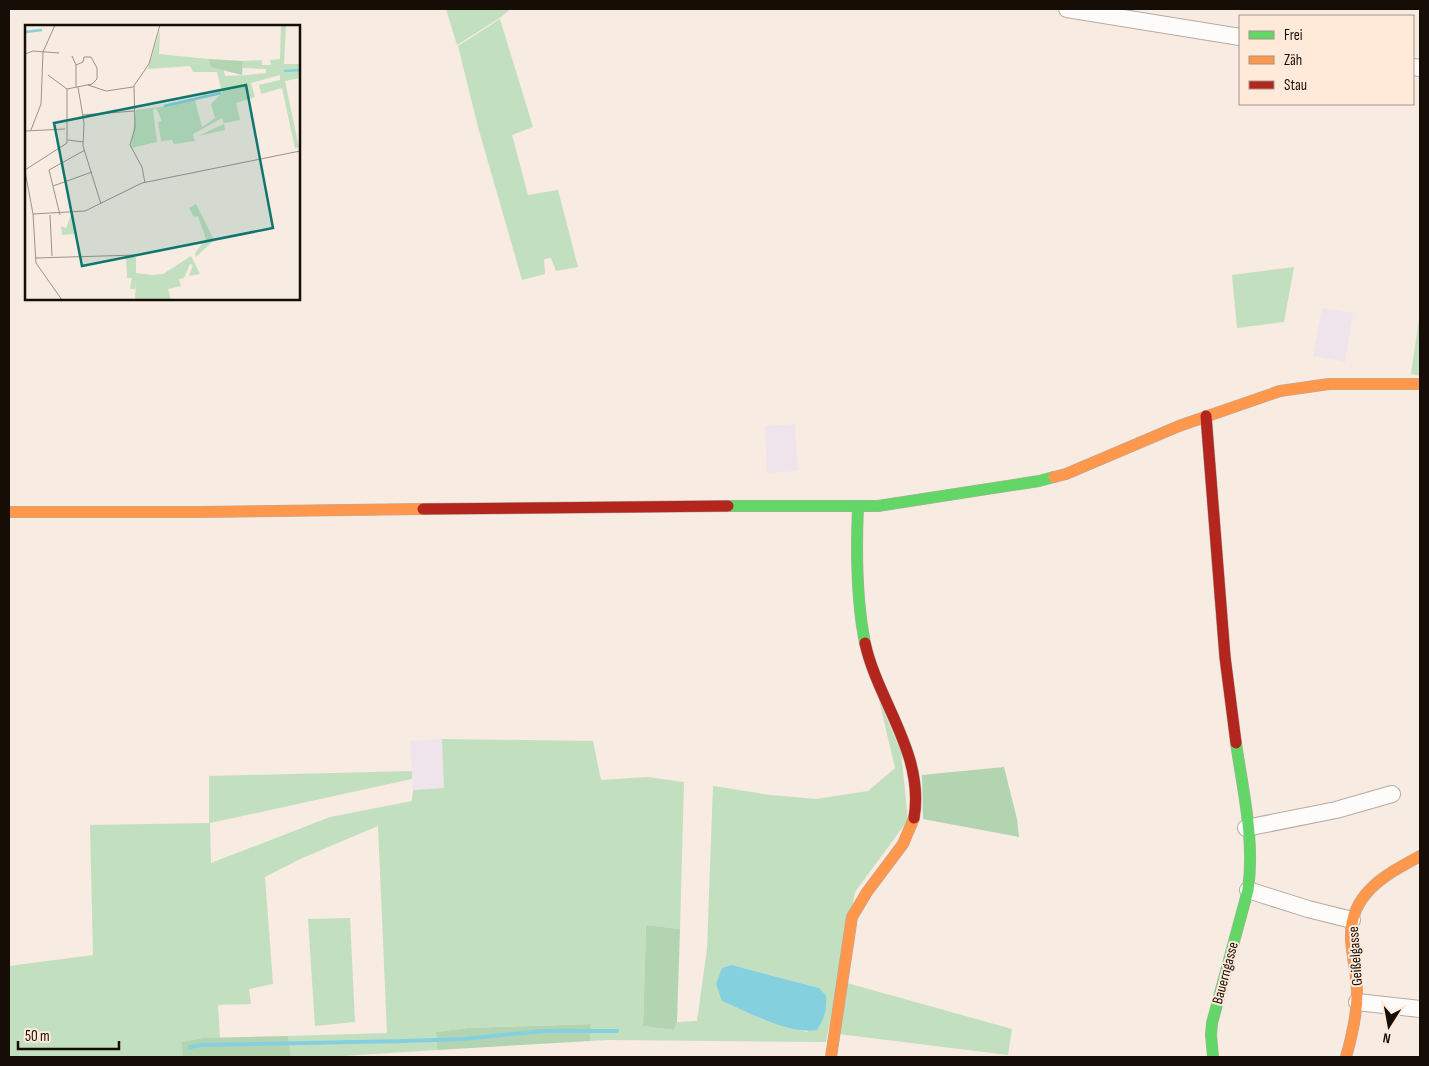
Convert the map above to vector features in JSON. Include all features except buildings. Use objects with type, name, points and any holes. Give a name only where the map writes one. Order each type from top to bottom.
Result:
[{"type":"street","points":[[1067,9],[1239,37]]},
{"type":"street","points":[[9,512],[784,505],[858,507],[905,502],[1039,481],[1092,464],[1206,416],[1280,390],[1304,386],[1366,382],[1420,384]]},
{"type":"street","name":"Bauerngasse","points":[[1206,416],[1225,657],[1251,854],[1248,890],[1212,1022],[1213,1057]]},
{"type":"street","points":[[832,1057],[852,917],[858,904],[904,843],[914,817],[916,803],[914,776],[866,650],[862,626],[857,537],[858,507]]},
{"type":"street","points":[[1246,822],[1336,810],[1392,794]]},
{"type":"street","name":"Geißelgasse","points":[[1346,1057],[1358,1002],[1352,920],[1356,907],[1374,885],[1420,856]]},
{"type":"street","points":[[1248,890],[1308,909],[1352,920]]},
{"type":"street","points":[[1358,1002],[1420,1009]]},
{"type":"shaded area","points":[[1322,308],[1353,313],[1345,362],[1313,356]]},
{"type":"shaded area","points":[[795,424],[798,471],[767,473],[765,426]]},
{"type":"shaded area","points":[[442,739],[445,788],[413,790],[410,741]]},
{"type":"green space","points":[[446,9],[511,9],[457,45]]},
{"type":"green space","points":[[500,19],[533,127],[512,135],[528,195],[558,190],[578,267],[556,271],[551,258],[544,259],[545,274],[522,280],[478,127],[458,46]]},
{"type":"green space","points":[[1294,267],[1284,322],[1237,328],[1232,275]]},
{"type":"green space","points":[[1420,312],[1420,376],[1411,374]]},
{"type":"green space","points":[[879,700],[901,752],[908,820],[855,892],[826,1042],[590,1041],[591,1024],[467,1028],[436,1032],[437,1050],[327,1057],[291,1057],[288,1036],[387,1033],[378,826],[300,859],[265,877],[273,984],[249,989],[251,1004],[218,1005],[220,1038],[203,1038],[183,1042],[183,1057],[9,1057],[9,966],[93,955],[90,825],[209,823],[209,776],[412,771],[412,779],[210,823],[211,863],[330,817],[412,801],[413,790],[444,788],[442,739],[593,741],[601,780],[647,777],[684,782],[680,929],[646,925],[643,1026],[674,1030],[677,1022],[697,1021],[707,949],[713,786],[770,795],[816,799],[868,791],[895,768]],"holes":[[[732,965],[819,988],[826,995],[807,1032],[767,1021],[722,1001]]]},
{"type":"green space","points":[[1004,767],[1017,819],[1019,837],[923,819],[922,775]]},
{"type":"green space","points":[[350,918],[355,1022],[315,1026],[308,919]]},
{"type":"green space","points":[[646,925],[680,929],[677,1022],[674,1030],[643,1026]]},
{"type":"green space","points":[[847,983],[1012,1029],[1008,1055],[838,1034]]},
{"type":"green space","points":[[591,1024],[590,1041],[437,1050],[436,1032],[467,1028]]},
{"type":"green space","points":[[288,1036],[291,1057],[183,1057],[182,1042],[203,1038]]},
{"type":"water","points":[[732,965],[819,988],[826,995],[826,1005],[824,1017],[817,1030],[806,1031],[782,1026],[722,1001],[716,984],[722,968]]},
{"type":"waterway","points":[[190,1047],[202,1045],[463,1039],[543,1031],[617,1031]]},
{"type":"traffic: fast","points":[[728,506],[878,506],[1039,481],[1054,477]]},
{"type":"traffic: fast","points":[[858,507],[857,575],[865,643]]},
{"type":"traffic: fast","points":[[1213,1057],[1212,1023],[1248,890],[1250,872],[1247,816],[1236,743]]},
{"type":"traffic: slow","points":[[1054,477],[1066,474],[1179,426],[1280,391],[1329,384],[1420,384]]},
{"type":"traffic: slow","points":[[9,512],[423,509]]},
{"type":"traffic: slow","points":[[831,1057],[852,917],[867,892],[903,844],[914,818]]},
{"type":"traffic: slow","points":[[1346,1057],[1354,1025],[1357,1001],[1351,939],[1352,923],[1356,910],[1363,898],[1382,879],[1420,856]]},
{"type":"traffic: jam","points":[[1206,416],[1225,657],[1236,743]]},
{"type":"traffic: jam","points":[[423,509],[728,506]]},
{"type":"traffic: jam","points":[[865,643],[871,665],[907,750],[913,772],[916,795],[914,818]]}]
